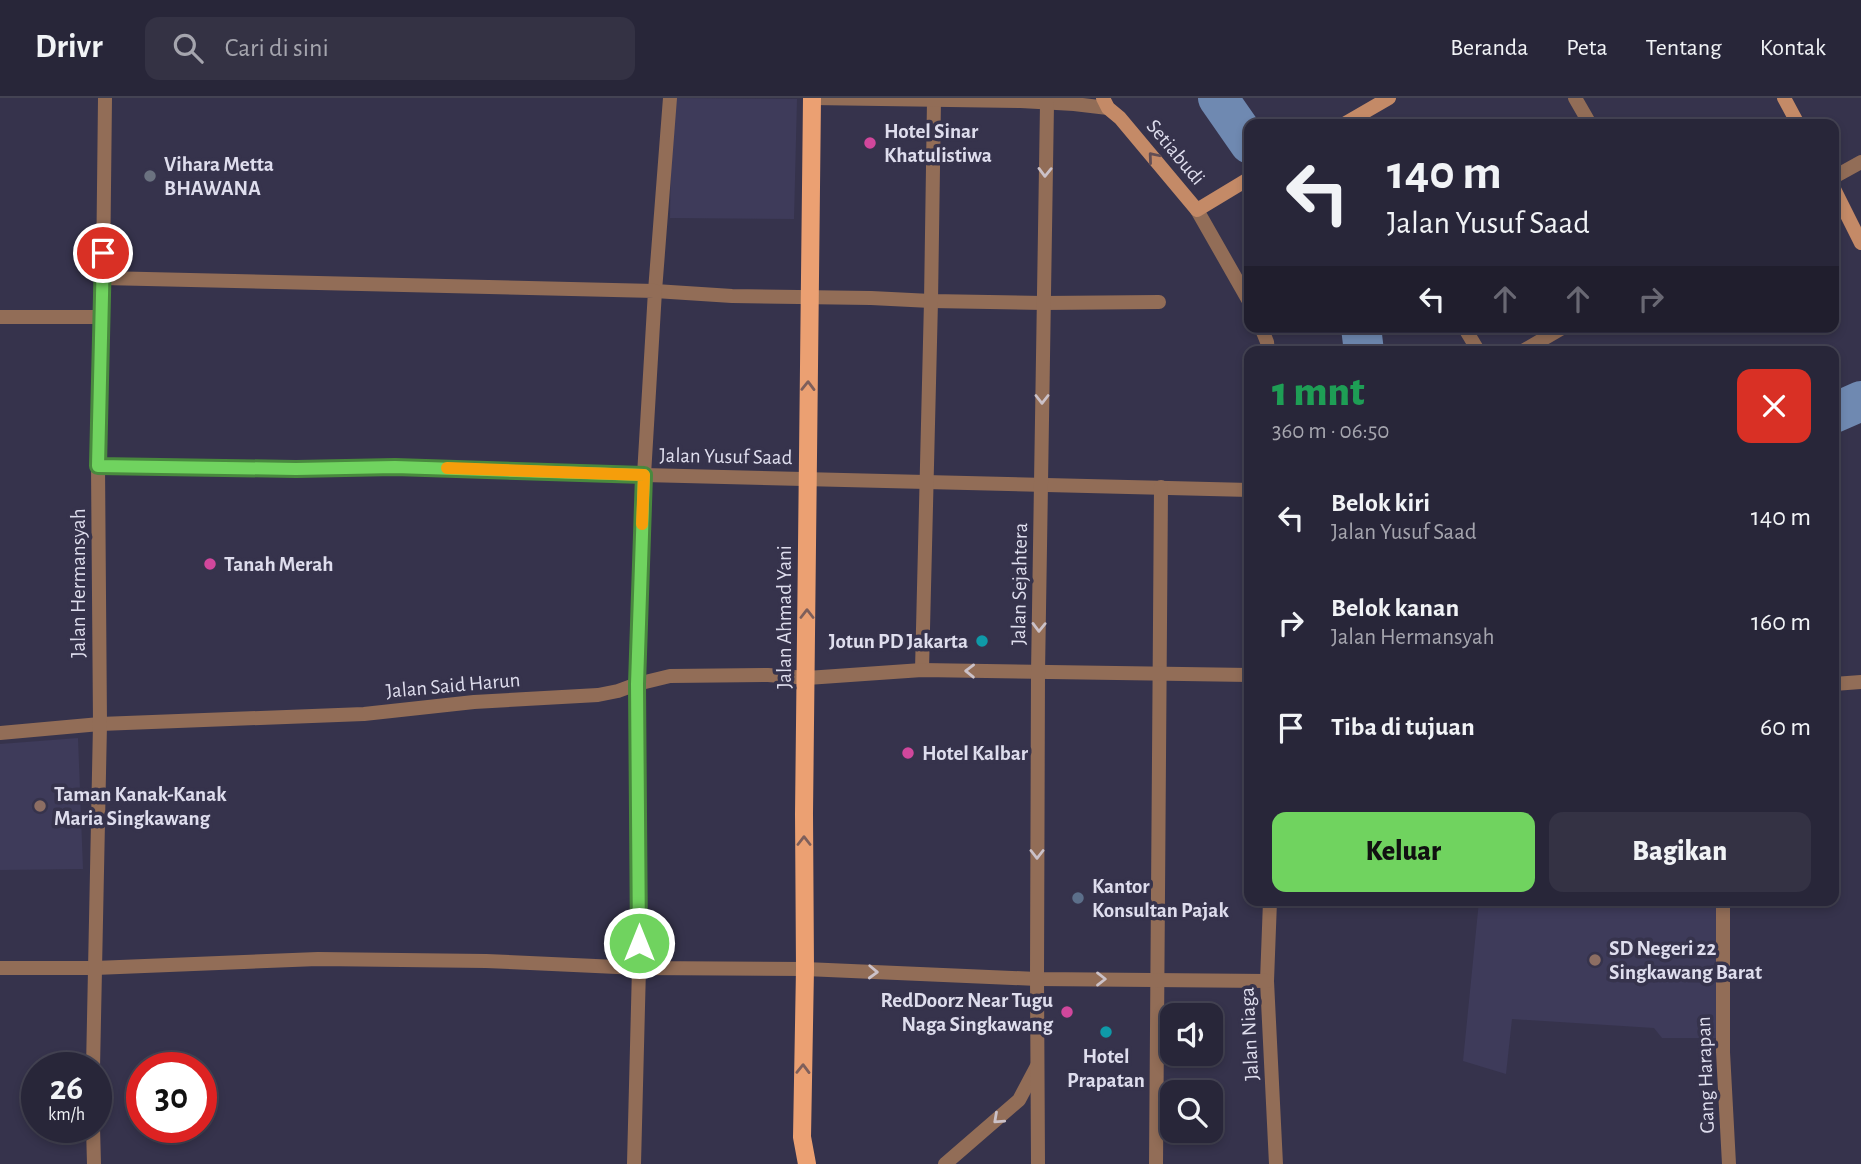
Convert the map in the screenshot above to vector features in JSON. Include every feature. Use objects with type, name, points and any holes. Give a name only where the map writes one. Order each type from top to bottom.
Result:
[{"type":"main road","name":"Jalan Ahmad Yani","points":[[802,1137],[812,98]]},
{"type":"main road","points":[[1784,98],[1795,119]]},
{"type":"main road","points":[[1354,119],[1386,99]]},
{"type":"main road","name":"Setiabudi","points":[[1105,103],[1197,210],[1244,181]]},
{"type":"main road","points":[[1839,199],[1861,243]]},
{"type":"main road","points":[[793,1164],[802,1137]]},
{"type":"main road","points":[[802,1137],[807,1164]]},
{"type":"street","name":"Jalan Hermansyah","points":[[93,1052],[100,724],[98,466],[105,98]]},
{"type":"street","points":[[634,1164],[639,968],[637,684],[644,475],[670,98]]},
{"type":"street","name":"Setiabudi","points":[[812,98],[1105,103]]},
{"type":"street","points":[[1575,98],[1587,119]]},
{"type":"street","points":[[922,670],[939,99]]},
{"type":"street","name":"Jalan Sejahtera","points":[[1038,1164],[1038,673],[1046,104]]},
{"type":"street","points":[[1839,174],[1861,162]]},
{"type":"street","points":[[1197,210],[1244,292]]},
{"type":"street","points":[[103,278],[655,291],[732,296],[931,301],[1159,302]]},
{"type":"street","points":[[0,317],[101,317]]},
{"type":"street","points":[[1531,346],[1554,333]]},
{"type":"street","name":"Jalan Yusuf Saad","points":[[98,466],[296,469],[395,467],[1244,490]]},
{"type":"street","points":[[1156,1164],[1161,487]]},
{"type":"street","name":"Jalan Said Harun","points":[[0,733],[100,724],[364,714],[474,702],[597,695],[670,676],[768,675],[807,678],[922,670],[1244,675]]},
{"type":"street","points":[[1839,684],[1861,682]]},
{"type":"street","name":"Jalan Niaga","points":[[1270,906],[1267,981],[1276,1164]]},
{"type":"street","name":"Gang Harapan","points":[[1723,906],[1723,1052],[1729,1164]]},
{"type":"street","points":[[0,968],[95,968],[318,959],[486,961],[639,968],[805,969],[1037,979],[1267,981]]},
{"type":"street","points":[[945,1164],[1019,1100],[1038,1065]]},
{"type":"street","points":[[93,1143],[94,1164]]},
{"type":"shaded area","points":[[672,98],[797,99],[794,219],[670,218]]},
{"type":"shaded area","name":"Taman Kanak-Kanak Maria Singkawang","points":[[78,738],[83,869],[0,870],[0,744]]},
{"type":"shaded area","name":"SD Negeri 22 Singkawang Barat","points":[[1478,906],[1718,906],[1716,1038],[1662,1038],[1654,1028],[1512,1019],[1506,1074],[1463,1061]]},
{"type":"waterway","points":[[1218,98],[1244,135]]},
{"type":"waterway","points":[[1362,333],[1363,346]]},
{"type":"waterway","points":[[1839,411],[1861,401]]},
{"type":"slow traffic","points":[[447,468],[644,475],[642,524]]},
{"type":"place","name":"Hotel Sinar Khatulistiwa","points":[[870,143]]},
{"type":"place","name":"Vihara Metta BHAWANA","points":[[150,176]]},
{"type":"place","name":"Tanah Merah","points":[[210,564]]},
{"type":"place","name":"Jotun PD Jakarta","points":[[982,641]]},
{"type":"place","name":"Hotel Kalbar","points":[[908,753]]},
{"type":"place","name":"Taman Kanak-Kanak Maria Singkawang","points":[[40,806]]},
{"type":"place","name":"Kantor Konsultan Pajak","points":[[1078,898]]},
{"type":"place","name":"SD Negeri 22 Singkawang Barat","points":[[1595,960]]},
{"type":"place","name":"RedDoorz Near Tugu Naga Singkawang","points":[[1067,1012]]},
{"type":"place","name":"Hotel Prapatan","points":[[1106,1032]]},
{"type":"route","points":[[103,253],[98,466],[246,469],[395,467],[644,475],[637,684],[639,943]]}]
